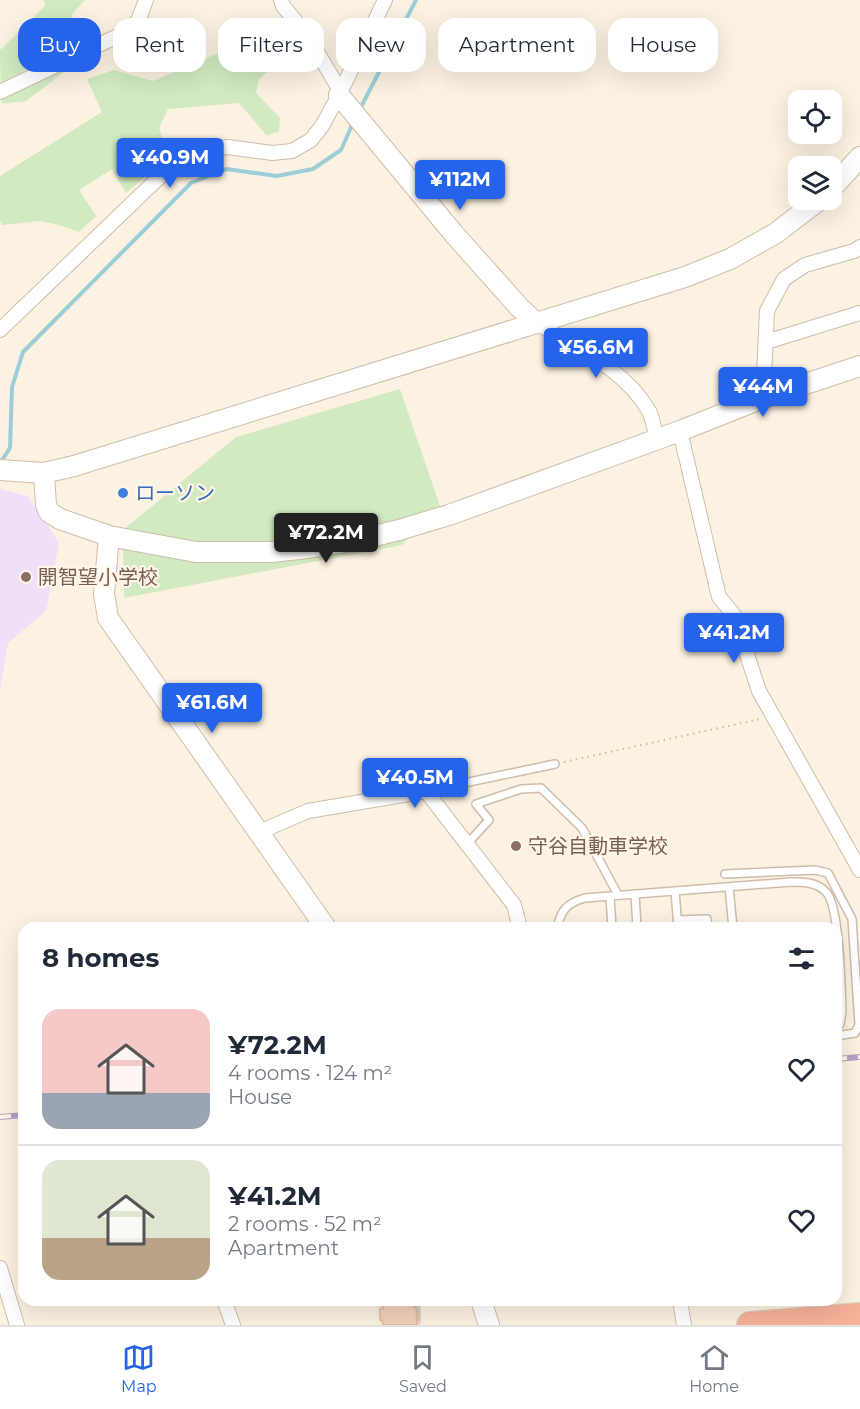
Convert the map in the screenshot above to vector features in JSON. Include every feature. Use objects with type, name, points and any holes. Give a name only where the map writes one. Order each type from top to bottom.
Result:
[{"type":"highway","points":[[750,1325],[860,1317]]},
{"type":"street","points":[[0,92],[124,33],[138,21],[146,0]]},
{"type":"street","points":[[281,0],[283,6],[307,35],[348,105],[461,242],[535,322],[611,370],[630,385],[650,412],[657,438]]},
{"type":"street","points":[[0,330],[170,168],[192,154],[228,147],[272,153],[292,151],[311,140],[321,126],[348,105],[385,0]]},
{"type":"street","points":[[842,177],[860,157]]},
{"type":"street","points":[[0,470],[44,473],[75,466],[685,277],[730,259],[776,233],[806,210]]},
{"type":"street","points":[[763,398],[767,311],[784,279],[805,266],[859,250]]},
{"type":"street","points":[[766,342],[860,313]]},
{"type":"street","points":[[44,473],[46,505],[49,512],[60,519],[108,536],[196,552],[271,552],[358,540],[448,515],[680,431],[763,398],[860,366]]},
{"type":"street","points":[[680,431],[719,597],[734,615],[759,691],[860,870]]},
{"type":"street","points":[[108,536],[104,594],[108,618],[322,922]]},
{"type":"street","points":[[259,832],[308,811],[426,791],[514,905],[518,922]]},
{"type":"street","points":[[0,1268],[17,1325]]},
{"type":"street","points":[[226,1306],[233,1325]]},
{"type":"street","points":[[483,1306],[489,1325]]},
{"type":"street","points":[[681,1306],[684,1325]]},
{"type":"lane","points":[[426,791],[555,764]]},
{"type":"lane","points":[[467,844],[489,820],[476,804],[521,789],[541,788],[582,828],[614,895],[612,922]]},
{"type":"lane","points":[[726,874],[815,870],[828,873],[852,919],[859,1025],[855,1033],[842,1034]]},
{"type":"lane","points":[[558,922],[560,914],[572,902],[585,898],[805,882],[816,885],[827,892],[834,909],[835,922]]},
{"type":"lane","points":[[729,887],[732,922]]},
{"type":"lane","points":[[675,891],[678,922]]},
{"type":"lane","points":[[635,894],[637,922]]},
{"type":"lane","points":[[690,922],[707,919],[707,922]]},
{"type":"path","points":[[555,764],[773,716]]},
{"type":"shaded area","name":"開智望小学校","points":[[0,489],[28,496],[59,543],[46,611],[8,643],[0,689]]},
{"type":"green space","points":[[43,0],[85,0],[72,14],[72,18],[33,18],[46,5]]},
{"type":"green space","points":[[18,32],[18,72],[64,72],[26,101],[1,104],[0,50]]},
{"type":"green space","points":[[218,53],[218,72],[267,72],[259,80],[256,93],[280,118],[279,131],[267,136],[239,103],[168,109],[159,128],[169,157],[126,193],[112,169],[79,190],[96,216],[79,232],[41,221],[3,225],[0,222],[0,176],[102,112],[87,79],[113,70],[153,81],[174,72],[206,72],[206,59]]},
{"type":"green space","points":[[400,389],[440,506],[402,545],[124,598],[123,530],[236,437]]},
{"type":"building","points":[[383,1306],[414,1306],[417,1325],[383,1325],[380,1320],[380,1309],[383,1309]]},
{"type":"waterway","points":[[360,109],[416,0]]},
{"type":"waterway","points":[[0,463],[10,448],[12,387],[23,352],[191,183],[226,169],[277,176],[313,169],[341,150],[353,123]]},
{"type":"railway","points":[[842,1058],[860,1057]]},
{"type":"railway","points":[[0,1117],[18,1116]]},
{"type":"place","name":"ローソン","points":[[123,493]]},
{"type":"place","name":"開智望小学校","points":[[26,577]]},
{"type":"place","name":"守谷自動車学校","points":[[516,846]]}]
